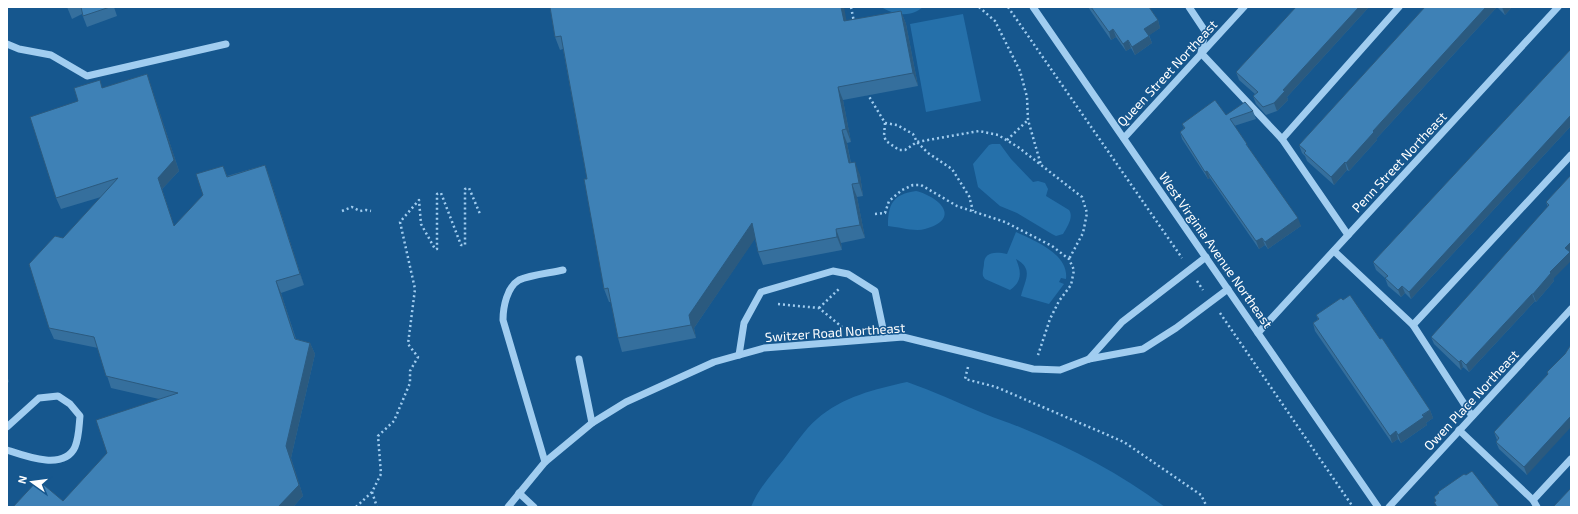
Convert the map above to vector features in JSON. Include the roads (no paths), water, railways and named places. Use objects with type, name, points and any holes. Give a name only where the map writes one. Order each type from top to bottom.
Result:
[{"type":"street","name":"West Virginia Avenue Northeast","points":[[1033,7],[1378,507]]},
{"type":"street","points":[[1189,7],[1205,31],[1201,53],[1282,138],[1348,235]]},
{"type":"street","name":"Queen Street Northeast","points":[[1124,138],[1244,7]]},
{"type":"street","points":[[1282,138],[1399,7]]},
{"type":"street","name":"Penn Street Northeast","points":[[1258,333],[1558,7]]},
{"type":"street","points":[[7,44],[19,49],[51,55],[87,76],[226,44]]},
{"type":"street","points":[[1413,325],[1571,155]]},
{"type":"street","points":[[1334,250],[1413,325],[1472,416]]},
{"type":"street","points":[[1089,359],[1122,322],[1206,257]]},
{"type":"street","points":[[545,462],[503,320],[503,307],[511,289],[518,281],[563,270]]},
{"type":"street","points":[[739,354],[744,323],[761,292],[833,270],[848,274],[875,291],[886,338]]},
{"type":"street","name":"Switzer Road Northeast","points":[[508,507],[545,462],[592,423],[626,402],[714,362],[739,354],[764,348],[903,337],[1033,368],[1060,370],[1089,359],[1143,349],[1173,330],[1228,289]]},
{"type":"street","name":"Owen Place Northeast","points":[[1389,507],[1571,309]]},
{"type":"street","points":[[578,359],[592,423]]},
{"type":"street","points":[[7,427],[39,398],[58,396],[70,404],[80,416],[78,434],[74,448],[66,457],[49,461],[25,456],[7,450]]},
{"type":"street","points":[[1459,430],[1532,500],[1537,507]]},
{"type":"street","points":[[1532,500],[1571,459]]},
{"type":"street","points":[[519,493],[534,507]]}]
